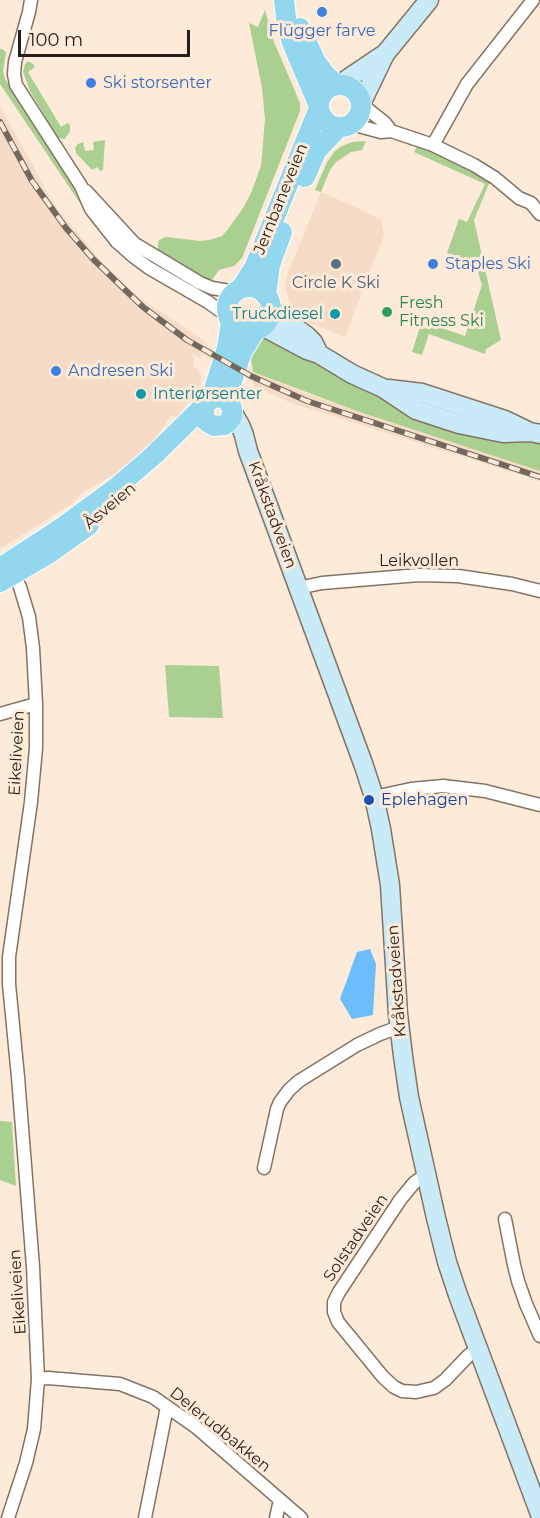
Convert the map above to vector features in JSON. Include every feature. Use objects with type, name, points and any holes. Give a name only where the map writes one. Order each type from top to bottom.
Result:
[{"type":"main road","points":[[361,104],[354,90],[339,84],[325,74],[316,62],[298,23],[284,0],[287,27],[319,106],[320,114],[328,123],[345,125],[359,115],[361,104],[384,54],[429,0]]},
{"type":"main road","points":[[319,106],[322,93],[384,54]]},
{"type":"main road","name":"Jernbaneveien","points":[[238,290],[254,268],[319,106]]},
{"type":"main road","name":"Jernbaneveien","points":[[218,412],[242,352],[264,315],[273,257],[310,164],[321,145],[345,125]]},
{"type":"main road","points":[[218,412],[230,320],[227,312],[228,301],[238,290],[248,287],[261,291],[264,315],[307,350],[319,354],[352,374],[383,388],[422,393],[505,420],[535,433]]},
{"type":"main road","points":[[230,320],[243,330],[249,330],[264,315]]},
{"type":"main road","name":"Kråkstadveien","points":[[218,412],[248,451],[374,797],[390,885],[399,1027],[410,1097],[427,1177],[447,1262],[540,1514]]},
{"type":"main road","name":"Åsveien","points":[[5,572],[48,554],[119,500],[182,439],[202,428],[218,412]]},
{"type":"street","points":[[31,0],[15,62],[16,85],[81,186],[91,209],[117,242],[134,257],[208,302],[230,320]]},
{"type":"street","points":[[433,145],[467,84],[533,0]]},
{"type":"street","points":[[361,104],[385,123],[391,131]]},
{"type":"street","points":[[345,125],[381,132],[391,131],[433,145],[474,165],[495,178],[519,198],[536,202],[540,214]]},
{"type":"street","points":[[81,186],[135,244],[200,283],[212,288],[238,290]]},
{"type":"street","name":"Eikeliveien","points":[[5,572],[20,587],[29,617],[36,705],[36,748],[31,802],[9,957],[9,984],[33,1267],[39,1379],[34,1429],[9,1518]]},
{"type":"street","name":"Leikvollen","points":[[298,588],[322,583],[419,575],[458,576],[512,584],[540,591]]},
{"type":"street","points":[[0,714],[36,705]]},
{"type":"street","points":[[374,797],[411,789],[443,786],[485,791],[540,805]]},
{"type":"street","points":[[264,1168],[277,1109],[289,1090],[299,1081],[357,1046],[399,1027]]},
{"type":"street","name":"Solstadveien","points":[[427,1177],[418,1179],[400,1200],[339,1292],[334,1302],[334,1312],[338,1322],[390,1385],[402,1391],[416,1392],[434,1388],[469,1355],[478,1350]]},
{"type":"street","points":[[505,1219],[516,1273],[540,1336]]},
{"type":"street","name":"Delerudbakken","points":[[39,1379],[120,1384],[153,1396],[196,1427],[302,1518]]},
{"type":"street","points":[[145,1518],[167,1407]]},
{"type":"street","points":[[276,1518],[280,1500]]},
{"type":"shaded area","points":[[0,106],[55,206],[102,262],[133,293],[205,341],[204,345],[256,373],[307,394],[540,471],[540,481],[291,403],[254,386],[253,382],[202,355],[201,359],[194,355],[193,366],[199,370],[201,383],[177,418],[172,415],[145,452],[127,467],[82,493],[71,504],[0,549]]},
{"type":"shaded area","points":[[321,192],[381,220],[384,235],[345,337],[310,323],[290,304],[285,286],[287,275]]},
{"type":"green space","points":[[265,10],[274,42],[300,103],[300,111],[242,258],[234,266],[219,270],[212,280],[160,252],[158,243],[166,237],[200,241],[222,236],[251,193],[261,166],[265,119],[262,88],[249,23],[258,27]]},
{"type":"green space","points":[[0,49],[6,52],[3,71],[5,79],[108,238],[86,212],[0,84]]},
{"type":"green space","points":[[28,61],[35,67],[28,72],[61,127],[68,123],[70,125],[70,131],[65,139],[58,138],[30,91],[23,72]]},
{"type":"green space","points":[[105,140],[103,170],[100,171],[97,167],[92,170],[76,153],[75,148],[83,142],[85,151],[94,150],[93,142]]},
{"type":"green space","points":[[366,141],[362,150],[351,152],[336,162],[321,192],[315,190],[327,162],[335,151],[352,142]]},
{"type":"green space","points":[[418,144],[491,179],[474,220],[501,340],[486,349],[485,354],[429,334],[422,355],[412,352],[422,321],[465,336],[482,285],[475,262],[447,253],[459,219],[467,222],[485,184],[414,152]]},
{"type":"green space","points":[[273,331],[416,410],[540,434],[540,471],[357,411],[253,372],[251,360],[247,361],[260,338]]},
{"type":"green space","points":[[165,665],[219,666],[223,718],[169,717]]},
{"type":"green space","points":[[0,1121],[12,1122],[16,1186],[0,1180]]},
{"type":"water","points":[[370,949],[376,964],[373,1015],[352,1019],[340,999],[357,952]]},
{"type":"railway","points":[[0,122],[32,181],[66,228],[93,259],[143,307],[187,340],[251,376],[307,401],[540,477]]},
{"type":"place","name":"Flügger farve","points":[[322,12]]},
{"type":"place","name":"Ski storsenter","points":[[91,83]]},
{"type":"place","name":"Circle K Ski","points":[[336,264]]},
{"type":"place","name":"Staples Ski","points":[[433,264]]},
{"type":"place","name":"Fresh Fitness Ski","points":[[387,312]]},
{"type":"place","name":"Truckdiesel","points":[[335,314]]},
{"type":"place","name":"Andresen Ski","points":[[56,371]]},
{"type":"place","name":"Interiørsenter","points":[[141,394]]},
{"type":"place","name":"Eplehagen","points":[[369,800]]}]
